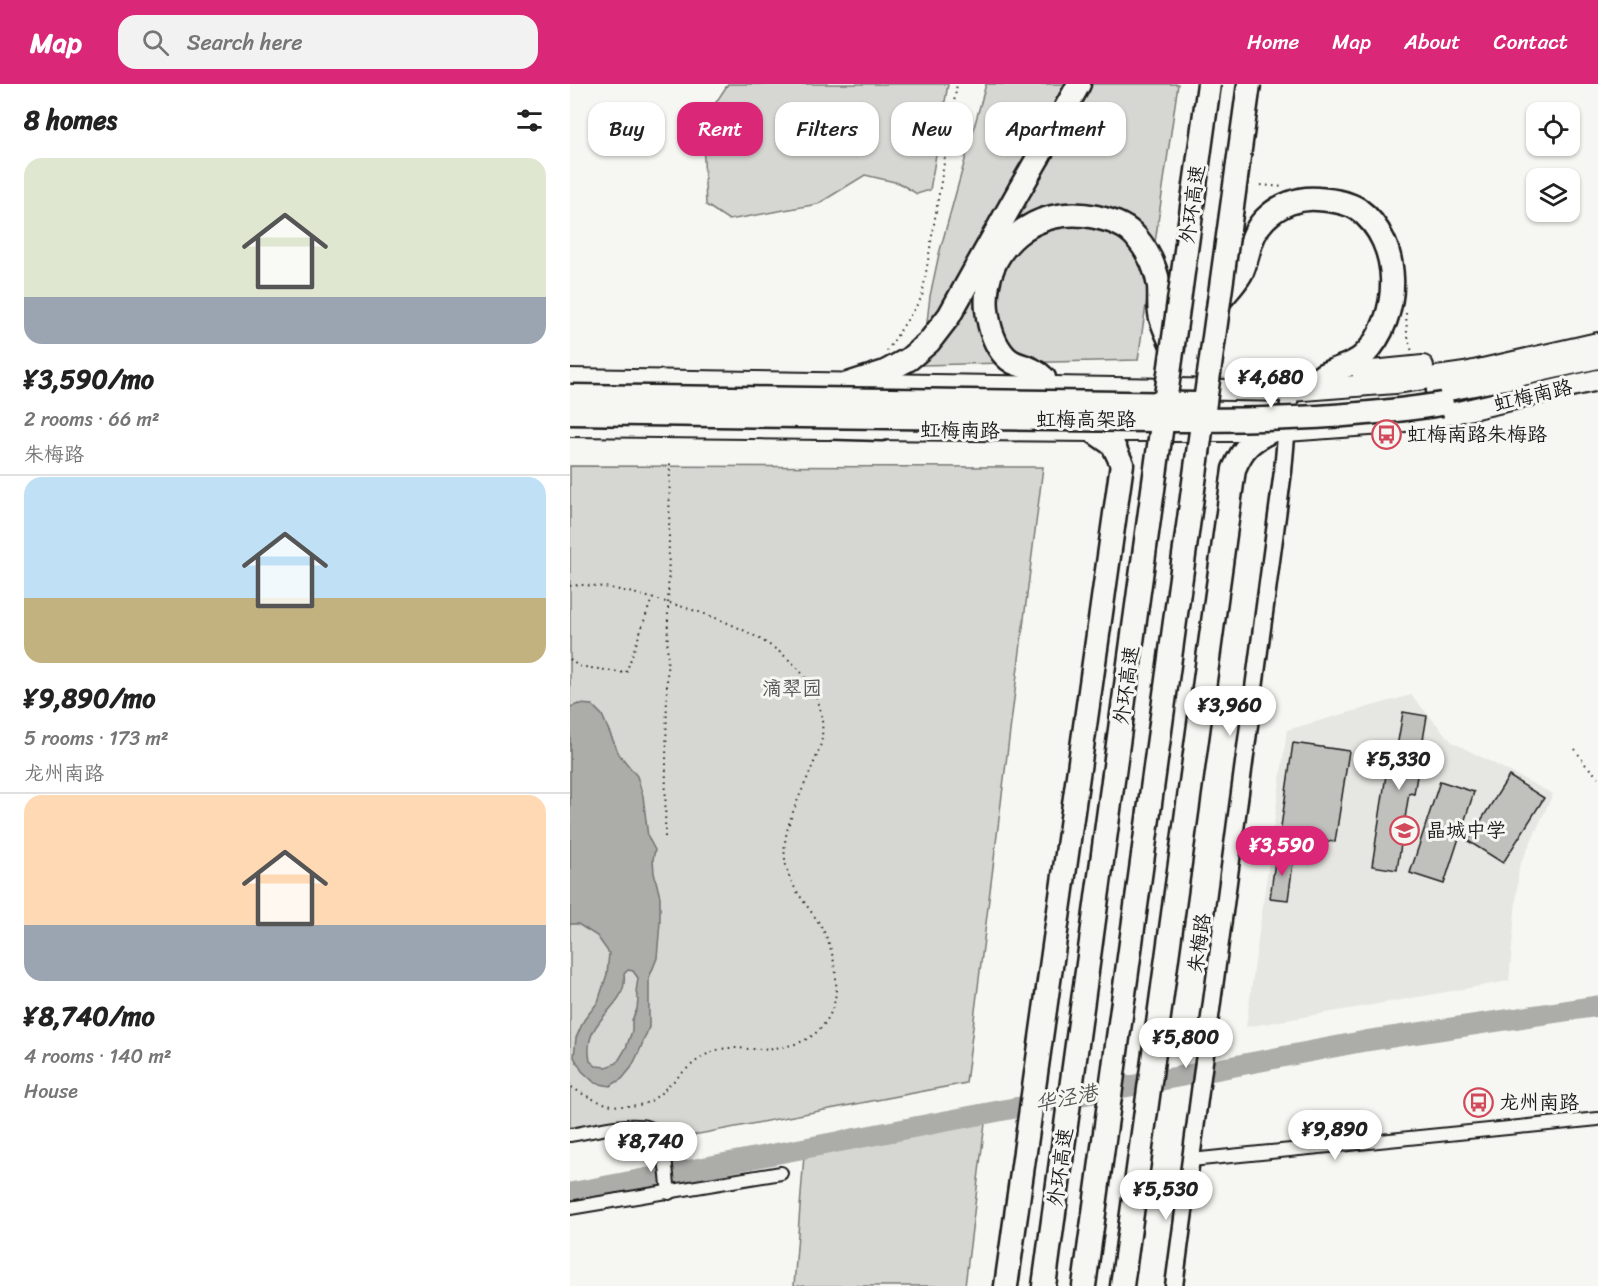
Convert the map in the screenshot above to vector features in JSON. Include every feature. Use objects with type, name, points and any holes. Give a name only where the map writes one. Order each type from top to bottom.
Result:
[{"type":"highway","points":[[851,383],[885,372],[909,359],[929,342],[949,316],[1079,84]]},
{"type":"highway","name":"外环高速","points":[[1044,1286],[1209,84]]},
{"type":"highway","name":"外环高速","points":[[1084,1286],[1249,84]]},
{"type":"highway","points":[[1219,302],[1243,270],[1250,243],[1264,220],[1285,204],[1309,198],[1332,200],[1356,208],[1376,226],[1389,252],[1393,286],[1388,314],[1376,340],[1363,356],[1323,375]]},
{"type":"highway","points":[[1044,378],[1032,369],[1020,366],[1006,358],[997,345],[989,325],[986,297],[991,271],[1008,243],[1028,226],[1056,215],[1083,214],[1109,220],[1134,235],[1151,258],[1159,285],[1160,316],[1173,348]]},
{"type":"highway","name":"虹梅高架路","points":[[570,396],[1259,406],[1410,395],[1505,378],[1598,357]]},
{"type":"highway","name":"虹梅高架路","points":[[570,413],[1260,420],[1409,409],[1598,370]]},
{"type":"highway","points":[[570,420],[882,429]]},
{"type":"highway","points":[[1006,1286],[1122,464],[1113,444],[1093,431]]},
{"type":"highway","points":[[1122,1286],[1234,469],[1241,452],[1254,439],[1279,431]]},
{"type":"main road","name":"虹梅南路","points":[[890,384],[903,379],[924,377],[1283,378],[1380,371],[1459,362],[1582,334],[1598,341]]},
{"type":"main road","name":"虹梅南路","points":[[570,379],[1290,391],[1395,383],[1465,373],[1598,341]]},
{"type":"main road","name":"虹梅南路","points":[[570,426],[1279,431],[1383,424],[1445,415],[1598,380]]},
{"type":"street","name":"朱梅路","points":[[1174,1286],[1280,494],[1279,431],[1290,391]]},
{"type":"street","points":[[1191,1160],[1598,1119]]},
{"type":"street","points":[[570,1135],[633,1125],[649,1127],[659,1133],[669,1193]]},
{"type":"street","points":[[570,1208],[782,1173]]},
{"type":"path","points":[[884,356],[922,297],[957,84]]},
{"type":"path","points":[[665,837],[670,461]]},
{"type":"path","points":[[570,586],[589,585],[652,598],[684,606],[728,624],[775,648],[794,663],[813,689],[822,719],[822,738],[789,826],[784,845],[784,860],[787,873],[821,926],[829,946],[833,961],[836,995],[832,1010],[825,1022],[808,1039],[792,1046],[772,1049],[721,1049],[707,1054],[694,1062],[648,1102],[631,1106],[615,1106],[581,1094],[570,1086]]},
{"type":"path","points":[[570,659],[578,666],[626,673],[652,598]]},
{"type":"path","points":[[1575,749],[1598,777]]},
{"type":"shaded area","name":"晶城中学","points":[[1411,695],[1452,742],[1553,794],[1519,867],[1509,981],[1246,1027],[1287,730]]},
{"type":"shaded area","points":[[579,704],[592,705],[602,715],[619,754],[637,776],[643,796],[648,837],[655,850],[654,873],[660,897],[657,958],[649,978],[649,1027],[631,1068],[622,1079],[610,1086],[595,1083],[582,1071],[574,1057],[576,1038],[584,1020],[598,1002],[607,974],[609,953],[597,936],[578,924],[570,924],[570,707]],"holes":[[[628,970],[633,971],[638,978],[636,992],[638,1000],[626,1048],[617,1063],[606,1067],[596,1066],[590,1061],[589,1046],[592,1033],[620,996],[624,986],[624,974]]]},
{"type":"green space","points":[[728,84],[948,84],[945,102],[891,102],[891,156],[936,156],[930,190],[917,194],[899,183],[865,175],[818,204],[729,220],[706,205],[704,156],[763,156],[763,102],[716,102]]},
{"type":"green space","points":[[986,84],[1178,84],[1138,360],[922,365],[930,296],[939,254],[966,156],[973,156],[973,131]]},
{"type":"green space","name":"滴翠园","points":[[570,466],[1043,467],[966,1083],[631,1147],[626,1124],[570,1132]]},
{"type":"green space","points":[[986,1115],[965,1286],[794,1286],[804,1155]]},
{"type":"building","points":[[1403,712],[1427,716],[1414,794],[1409,793],[1397,870],[1372,866],[1386,775],[1392,776]]},
{"type":"building","points":[[1293,743],[1349,751],[1335,842],[1280,834]]},
{"type":"building","points":[[1509,776],[1544,798],[1503,863],[1468,841]]},
{"type":"building","points":[[1440,781],[1474,792],[1444,884],[1410,873]]},
{"type":"building","points":[[1276,854],[1294,856],[1288,900],[1270,898]]},
{"type":"waterway","name":"华泾港","points":[[570,1193],[1365,1041],[1598,1006]]},
{"type":"place","name":"虹梅南路朱梅路","points":[[1386,434]]},
{"type":"place","name":"晶城中学","points":[[1405,830]]},
{"type":"place","name":"龙州南路","points":[[1478,1102]]}]
